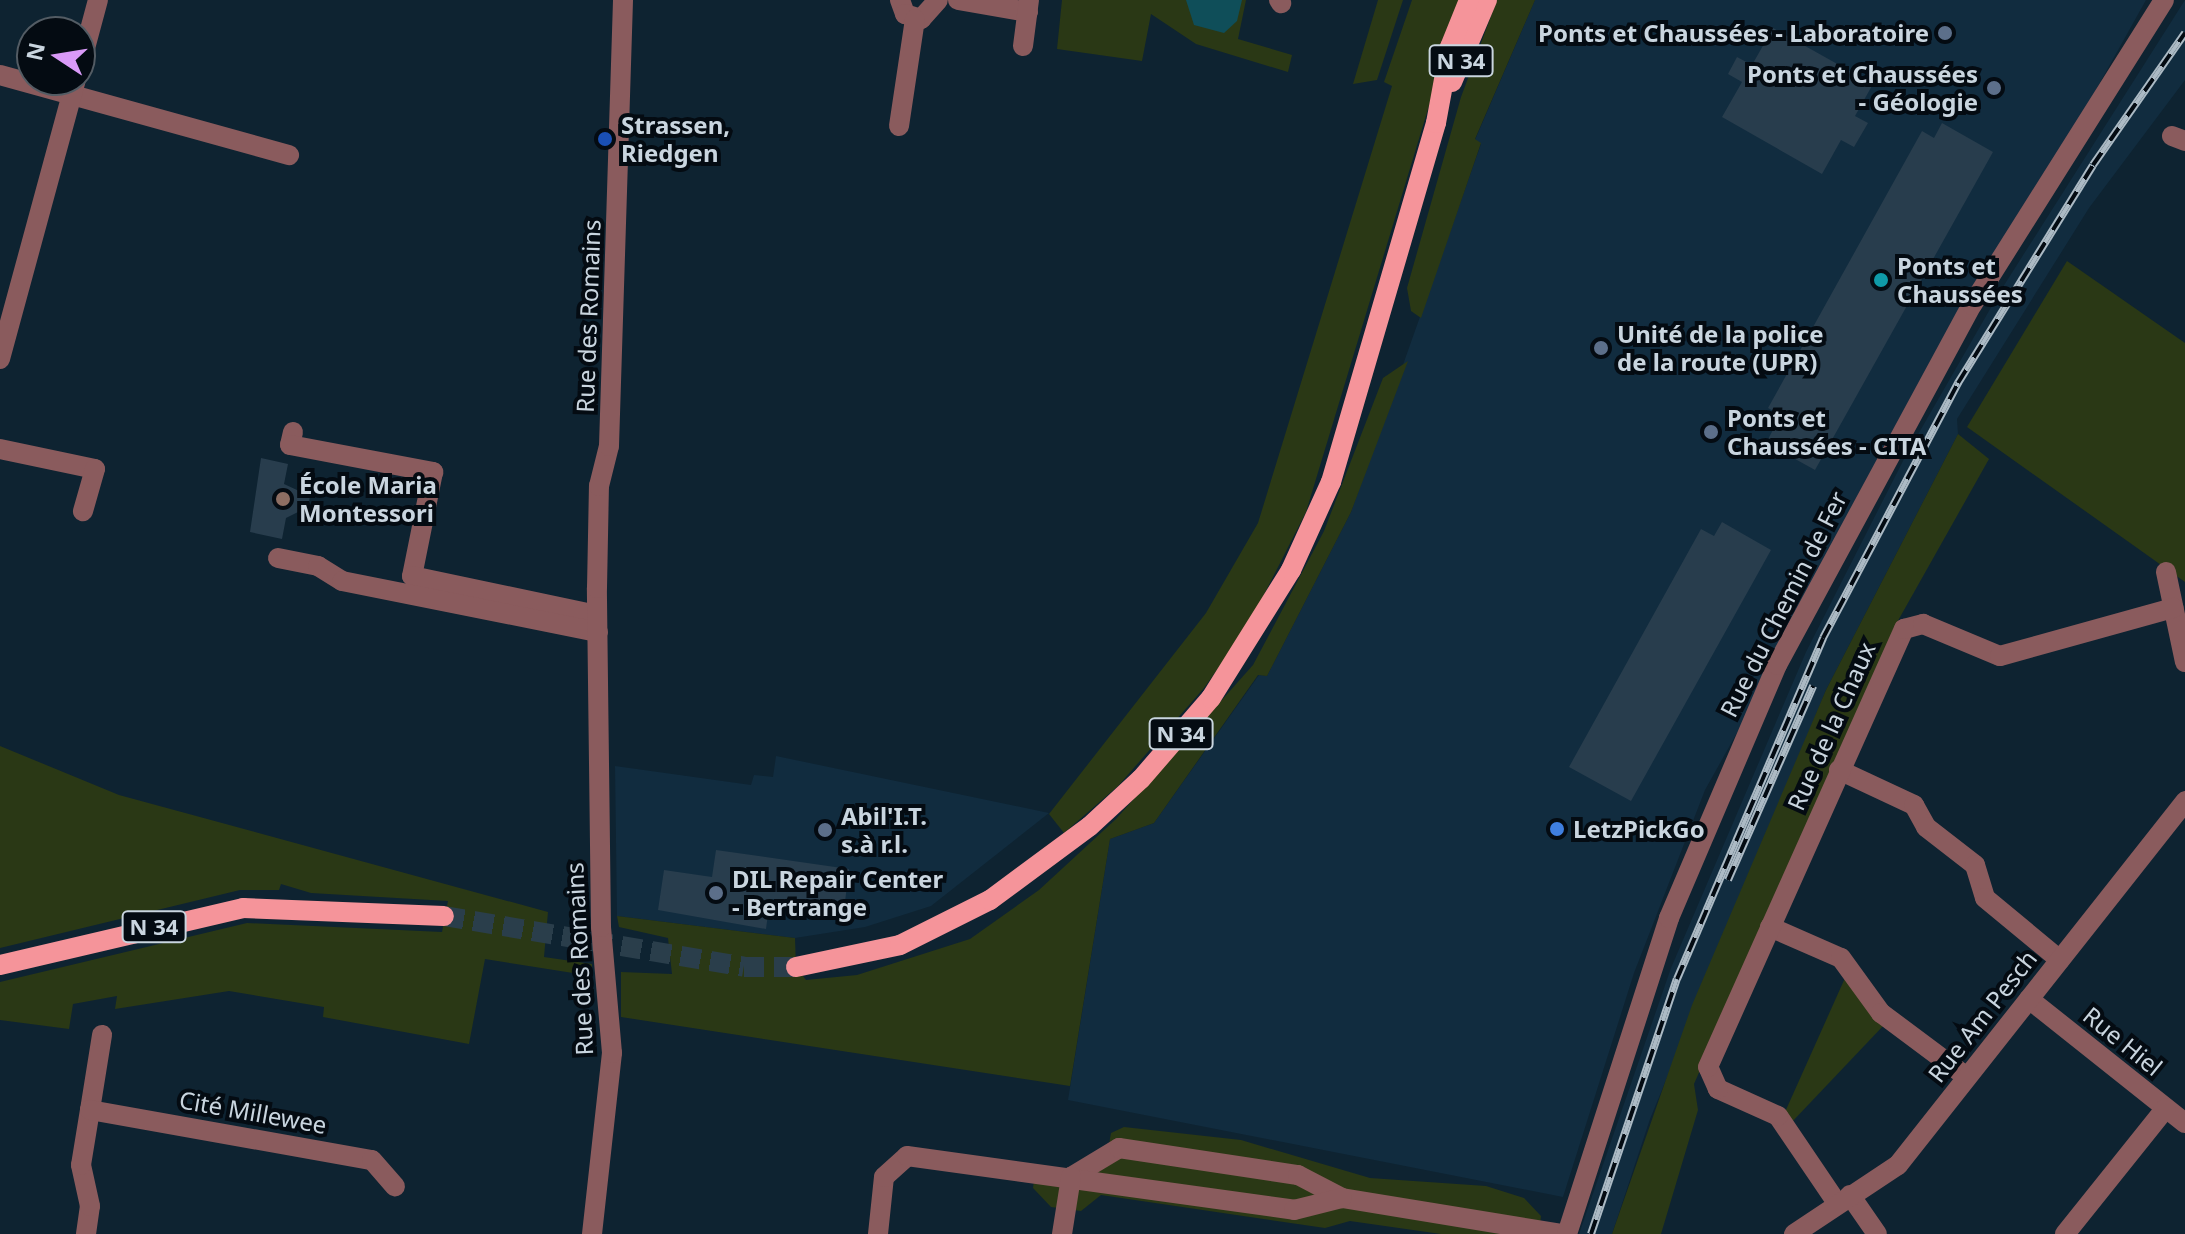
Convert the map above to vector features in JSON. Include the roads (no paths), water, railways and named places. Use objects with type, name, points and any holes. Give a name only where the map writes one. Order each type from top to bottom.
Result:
[{"type":"main road","name":"N 34","points":[[796,967],[900,945],[990,900],[1090,826],[1141,779],[1211,698],[1285,581],[1331,482],[1436,123],[1450,47],[1469,0]]},
{"type":"main road","name":"N 34","points":[[1436,123],[1487,0]]},
{"type":"main road","name":"N 34","points":[[0,965],[243,908],[444,916]]},
{"type":"street","name":"Rue des Romains","points":[[592,1234],[612,1053],[601,927],[597,623],[599,486],[611,415],[623,0]]},
{"type":"street","points":[[899,126],[915,19],[900,0]]},
{"type":"street","points":[[915,19],[932,14],[938,0]]},
{"type":"street","points":[[958,0],[1028,6],[1023,46]]},
{"type":"street","name":"Rue du Chemin de Fer","points":[[1564,1234],[1669,918],[1777,665],[1972,305],[2164,0]]},
{"type":"street","points":[[96,93],[289,155]]},
{"type":"street","points":[[0,359],[72,96]]},
{"type":"street","points":[[293,432],[290,445],[433,472],[412,576],[597,623]]},
{"type":"street","points":[[0,449],[95,469],[83,511]]},
{"type":"street","points":[[278,558],[318,566],[342,581],[597,623]]},
{"type":"street","points":[[2166,572],[2185,662]]},
{"type":"street","name":"Rue de la Chaux","points":[[1877,1234],[1844,1199],[1778,1116],[1718,1089],[1708,1067],[1904,629],[1923,624],[2000,656],[2173,608]]},
{"type":"street","points":[[1839,770],[1914,805],[1926,827],[1975,865],[1985,898],[2060,960]]},
{"type":"street","name":"Rue Am Pesch","points":[[1794,1234],[1898,1165],[2185,801]]},
{"type":"street","points":[[1770,927],[1841,958],[1881,1013],[1967,1077]]},
{"type":"street","name":"Rue Hiel","points":[[2029,999],[2185,1123]]},
{"type":"street","points":[[86,1234],[90,1206],[81,1165],[102,1035]]},
{"type":"street","points":[[2065,1234],[2166,1108]]},
{"type":"street","name":"Cité Millewee","points":[[90,1110],[372,1160],[395,1186]]},
{"type":"street","points":[[1062,1234],[1071,1177],[1119,1148],[1298,1175],[1342,1198],[1564,1234]]},
{"type":"street","points":[[878,1234],[884,1177],[893,1164],[907,1156],[1294,1210],[1342,1198]]},
{"type":"tunnel","points":[[444,916],[744,967],[796,967]]},
{"type":"railway","points":[[1591,1234],[1677,979],[1823,638],[1958,383],[2093,165],[2185,33]]},
{"type":"railway","points":[[1728,880],[1813,686]]},
{"type":"place","name":"Ponts et Chaussées - Laboratoire","points":[[1945,33]]},
{"type":"place","name":"Ponts et Chaussées - Géologie","points":[[1994,88]]},
{"type":"place","name":"Strassen, Riedgen","points":[[605,139]]},
{"type":"place","name":"Ponts et Chaussées","points":[[1881,280]]},
{"type":"place","name":"Unité de la police de la route (UPR)","points":[[1601,348]]},
{"type":"place","name":"Ponts et Chaussées - CITA","points":[[1711,432]]},
{"type":"place","name":"École Maria Montessori","points":[[283,499]]},
{"type":"place","name":"LetzPickGo","points":[[1557,829]]},
{"type":"place","name":"Abil'I.T. s.à r.l.","points":[[825,830]]},
{"type":"place","name":"DIL Repair Center - Bertrange","points":[[716,893]]}]
